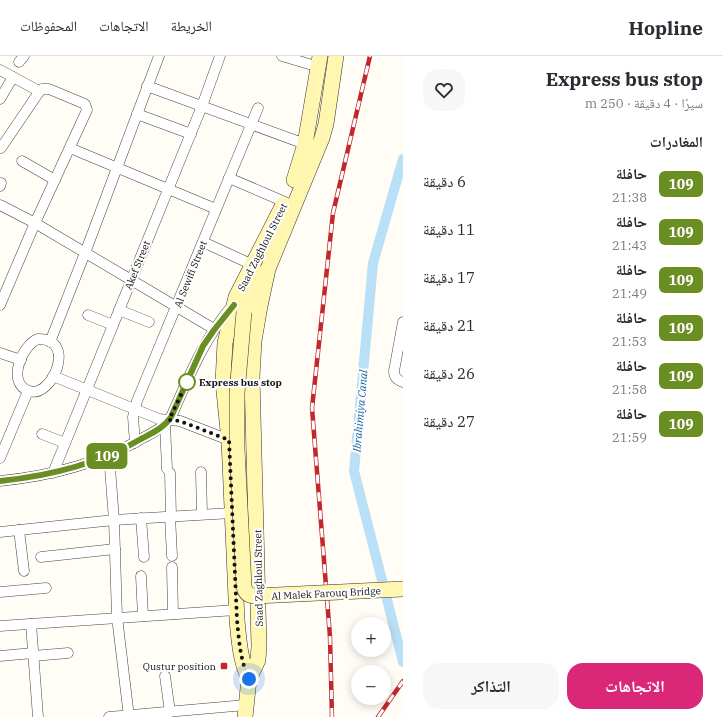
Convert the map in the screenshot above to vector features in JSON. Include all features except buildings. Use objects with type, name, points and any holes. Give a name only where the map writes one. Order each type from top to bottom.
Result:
[{"type":"main road","name":"Saad Zaghloul Street","points":[[245,711],[249,679],[256,667],[259,646],[252,377],[254,341],[268,269],[322,138],[326,124],[336,56]]},
{"type":"main road","points":[[306,174],[319,103],[321,60]]},
{"type":"main road","name":"Saad Zaghloul Street","points":[[249,679],[242,662],[236,610],[229,440],[223,382],[223,357],[228,328],[239,308],[240,289],[285,202],[296,177],[305,144],[321,60]]},
{"type":"main road","name":"Al Malek Farouq Bridge","points":[[268,269],[255,283],[249,295],[239,308],[237,393],[238,457],[244,586],[246,592],[250,595],[256,596],[403,589]]},
{"type":"main road","points":[[249,295],[255,298],[260,306]]},
{"type":"street","points":[[50,342],[159,56]]},
{"type":"street","name":"Akef Street","points":[[53,473],[191,134],[220,56]]},
{"type":"street","points":[[282,56],[321,60]]},
{"type":"street","points":[[0,70],[39,92]]},
{"type":"street","points":[[0,99],[14,77]]},
{"type":"street","points":[[147,86],[305,144]]},
{"type":"street","points":[[0,305],[3,289],[70,148],[87,110],[87,106],[49,89],[42,89],[1,148]]},
{"type":"street","name":"Al Sewifi Street","points":[[135,443],[134,410],[258,108]]},
{"type":"street","points":[[137,114],[191,134]]},
{"type":"street","points":[[70,148],[216,209]]},
{"type":"street","points":[[22,161],[55,180]]},
{"type":"street","points":[[229,178],[285,202]]},
{"type":"street","points":[[0,205],[35,223],[214,330]]},
{"type":"street","points":[[203,242],[253,265]]},
{"type":"street","points":[[0,481],[53,473],[73,468],[135,443],[159,429],[167,422],[203,346],[214,330],[239,308]]},
{"type":"street","points":[[119,310],[149,322]]},
{"type":"street","points":[[88,315],[113,325]]},
{"type":"street","points":[[402,327],[394,376],[403,382]]},
{"type":"street","points":[[43,339],[50,342],[55,345],[59,356],[58,363],[49,383],[42,390],[28,391],[23,388],[17,376],[17,369],[26,348],[33,341],[43,339]]},
{"type":"street","points":[[0,353],[21,360]]},
{"type":"street","points":[[52,376],[159,420],[167,422],[180,421],[229,440]]},
{"type":"street","points":[[0,458],[28,391]]},
{"type":"street","points":[[167,422],[172,556]]},
{"type":"street","points":[[42,434],[65,443]]},
{"type":"street","points":[[108,455],[114,520],[117,617],[129,716]]},
{"type":"street","points":[[201,472],[202,514]]},
{"type":"street","points":[[0,532],[114,520],[232,513]]},
{"type":"street","points":[[141,518],[144,558]]},
{"type":"street","points":[[19,530],[24,571]]},
{"type":"street","points":[[41,557],[115,550]]},
{"type":"street","points":[[172,567],[172,614]]},
{"type":"street","points":[[141,576],[144,616]]},
{"type":"street","points":[[0,592],[46,588]]},
{"type":"street","points":[[0,623],[0,626],[236,610]]},
{"type":"street","points":[[31,624],[38,717]]},
{"type":"street","points":[[0,656],[68,653]]},
{"type":"street","points":[[165,676],[170,712]]},
{"type":"street","points":[[109,717],[170,712],[245,711]]},
{"type":"waterway","name":"Ibrahimiya Canal","points":[[403,159],[373,263],[354,471],[403,662]]},
{"type":"railway","points":[[332,717],[330,637],[312,408],[333,213],[370,56]]},
{"type":"railway","points":[[378,717],[403,681]]},
{"type":"bus line","name":"109","points":[[0,481],[53,473],[91,462],[135,443],[163,426],[171,417],[203,346],[224,316],[234,305]]},
{"type":"place","name":"Express bus stop","points":[[187,382]]},
{"type":"place","name":"Qustur position","points":[[224,666]]},
{"type":"route","points":[[187,382],[169,420],[180,421],[229,440],[237,620],[242,662],[249,679]]}]
